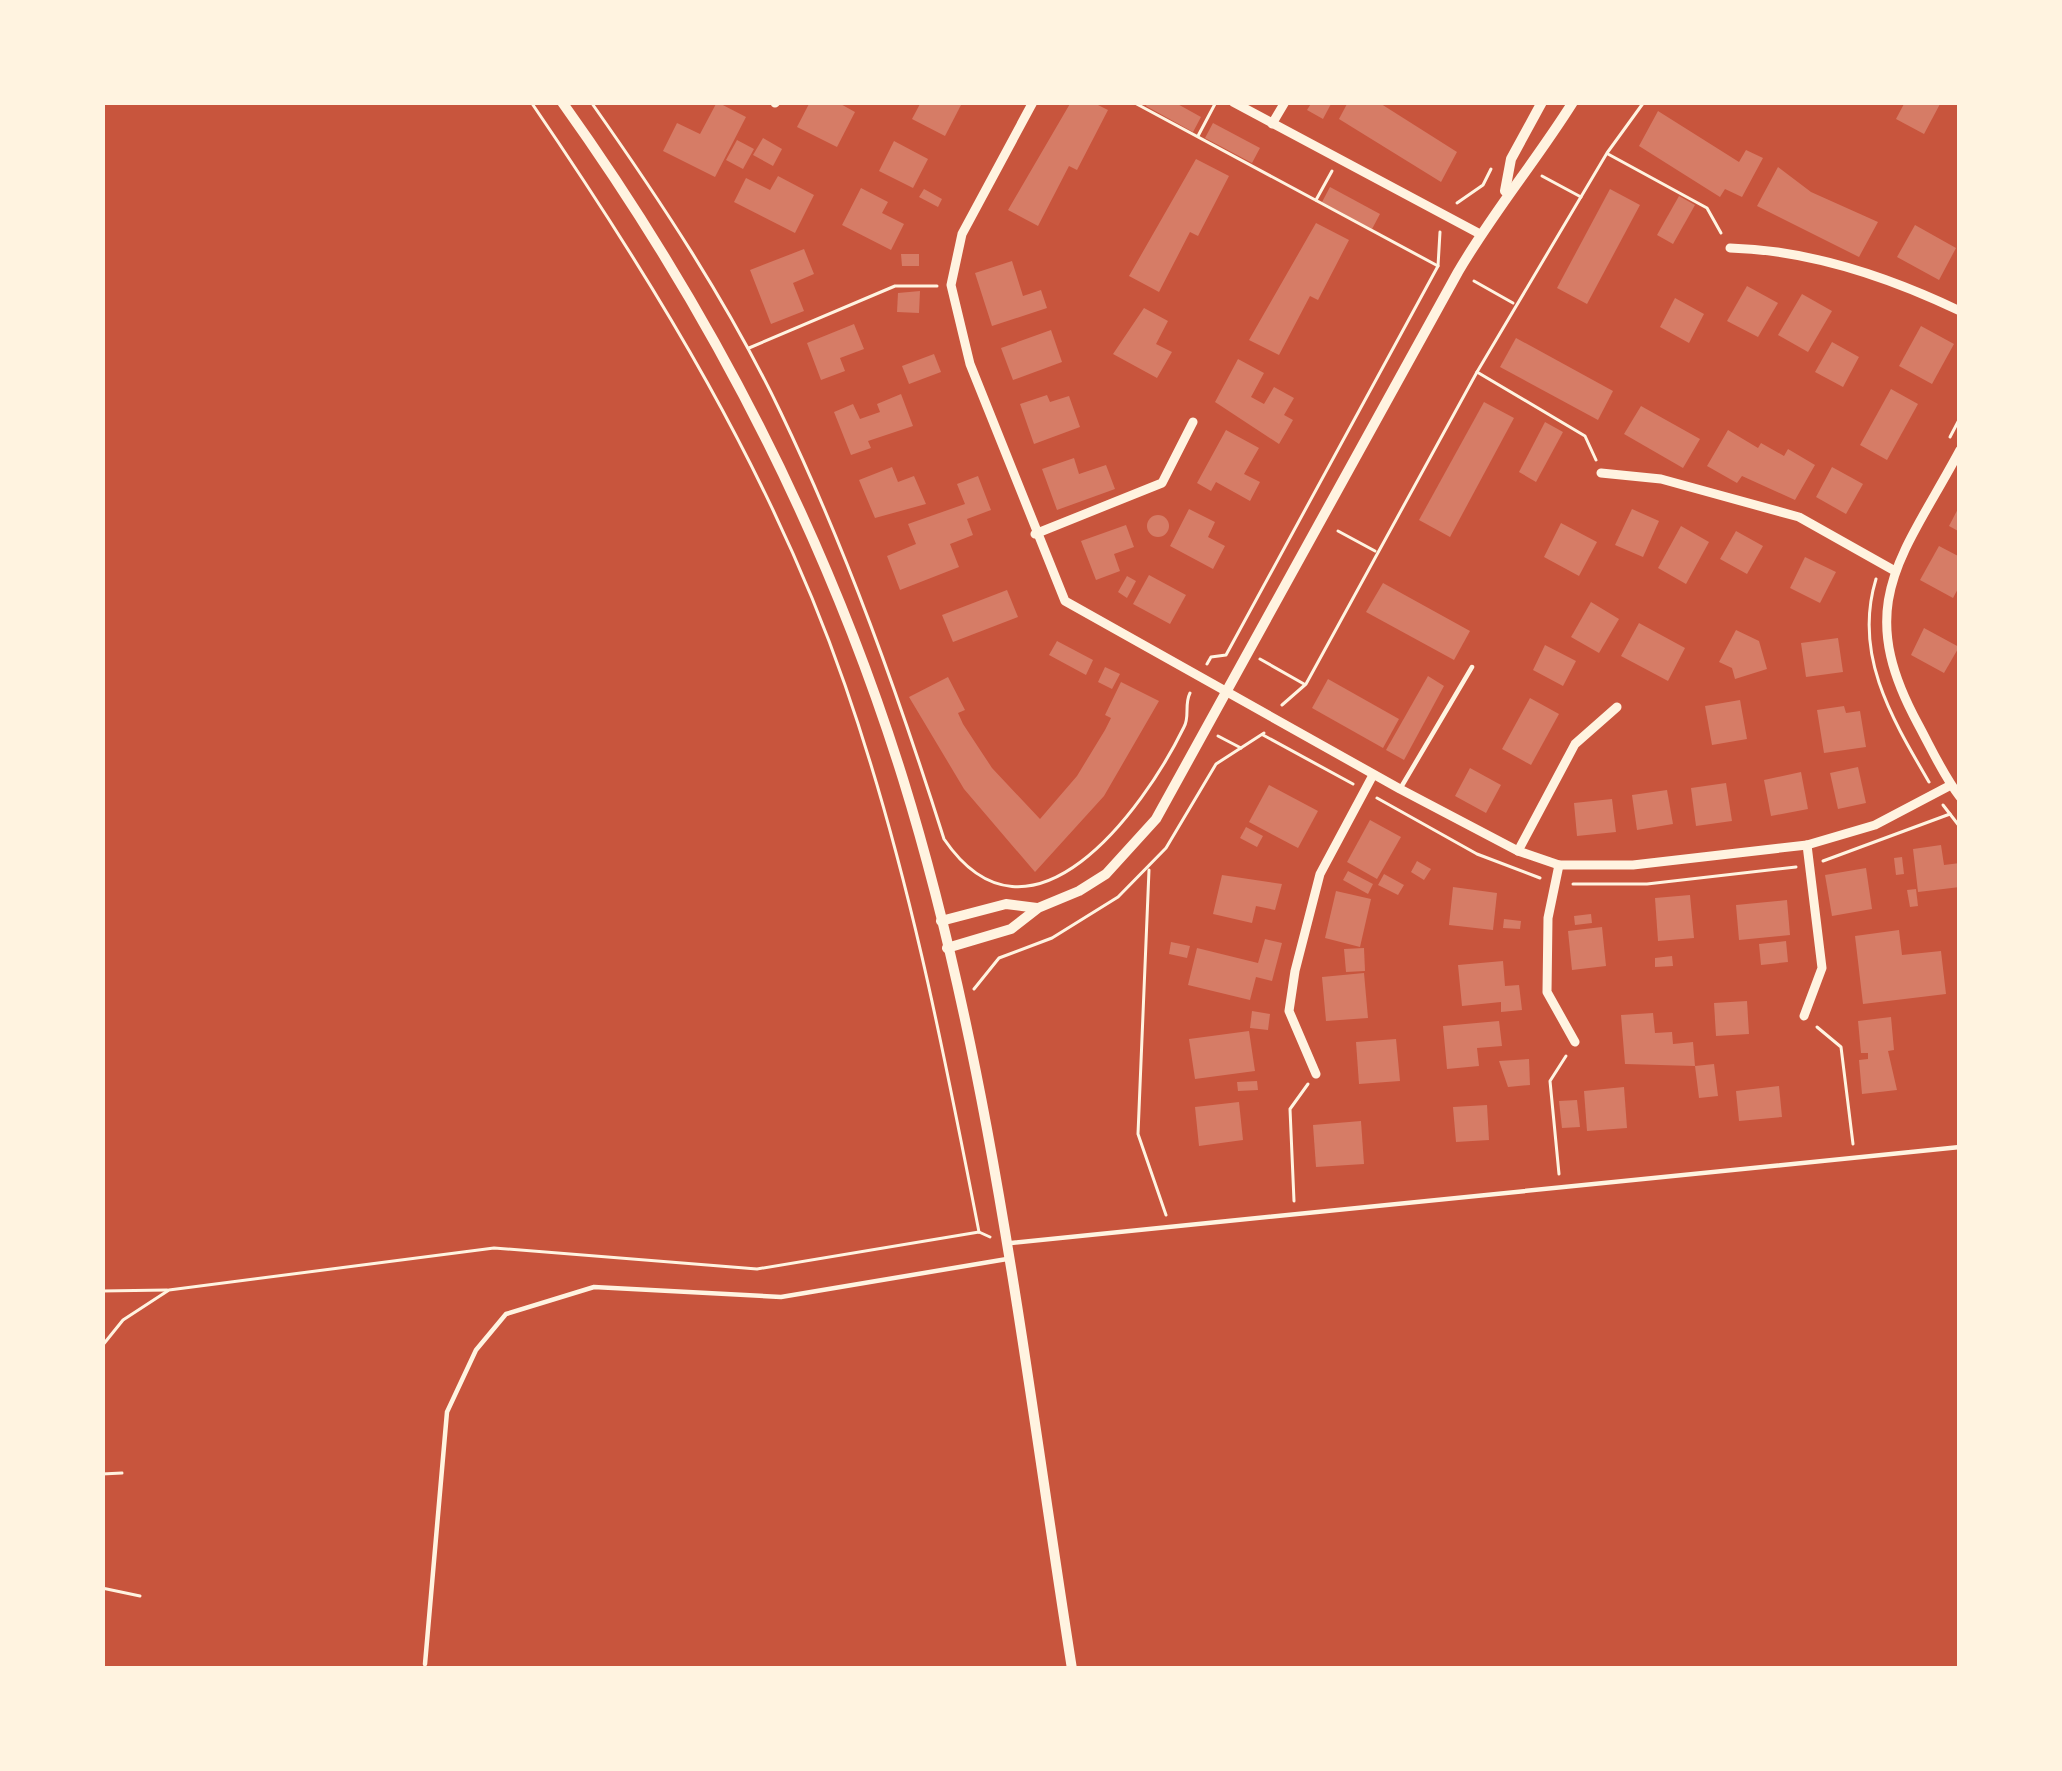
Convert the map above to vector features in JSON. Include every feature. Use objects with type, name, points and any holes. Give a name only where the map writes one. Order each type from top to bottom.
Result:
[{"type":"street","points":[[562,102],[672,268],[762,429],[869,678],[947,948],[1005,1243],[1072,1669]]},
{"type":"street","points":[[1033,102],[962,234],[951,285],[970,364],[1065,602],[1373,775],[1518,851],[1559,865],[1633,865],[1807,845],[1875,826],[1951,785]]},
{"type":"street","points":[[1233,102],[1480,234]]},
{"type":"street","points":[[1273,124],[1285,102]]},
{"type":"street","points":[[1504,194],[1511,159],[1542,102]]},
{"type":"street","points":[[947,948],[1011,928],[1038,908],[1078,892],[1132,849],[1156,819],[1457,272],[1504,194],[1531,170],[1573,102]]},
{"type":"street","points":[[1730,248],[1776,249],[1899,284],[1960,311]]},
{"type":"street","points":[[1035,534],[1162,483],[1193,422]]},
{"type":"street","points":[[1960,450],[1895,571],[1883,606],[1888,662],[1960,797]]},
{"type":"street","points":[[1601,473],[1661,479],[1799,518],[1895,571]]},
{"type":"street","points":[[1518,851],[1575,744],[1616,707]]},
{"type":"street","points":[[1316,1074],[1289,1011],[1295,970],[1320,874],[1373,775]]},
{"type":"street","points":[[1804,1016],[1822,968],[1807,845]]},
{"type":"street","points":[[1559,865],[1548,918],[1546,992],[1576,1042]]},
{"type":"street","points":[[940,921],[1006,904],[1038,908]]},
{"type":"lane","points":[[1400,789],[1472,667]]},
{"type":"lane","points":[[1005,1243],[1960,1147]]},
{"type":"lane","points":[[425,1664],[447,1412],[476,1349],[506,1315],[536,1301],[593,1287],[781,1297],[1007,1259]]},
{"type":"path","points":[[102,1291],[169,1290],[494,1248],[757,1269],[979,1232],[907,893],[844,682],[737,435],[669,311],[531,102]]},
{"type":"path","points":[[1133,102],[1438,266]]},
{"type":"path","points":[[1197,138],[1216,102]]},
{"type":"path","points":[[1274,720],[1286,698],[1306,684],[1516,304],[1607,153],[1644,102]]},
{"type":"path","points":[[983,882],[1022,885],[1059,875],[1100,851],[1140,805],[1188,721],[1186,700],[1211,657],[1226,655],[1438,266],[1439,234],[1461,196],[1483,185],[1500,153]]},
{"type":"path","points":[[1607,153],[1707,208],[1730,248]]},
{"type":"path","points":[[1316,201],[1339,158]]},
{"type":"path","points":[[1457,272],[1516,304]]},
{"type":"path","points":[[746,350],[895,286],[951,285]]},
{"type":"path","points":[[1477,372],[1585,436],[1601,473]]},
{"type":"path","points":[[1338,531],[1377,552]]},
{"type":"path","points":[[1232,644],[1306,684]]},
{"type":"path","points":[[1263,735],[1477,854],[1556,882],[1647,884],[1810,865],[1869,849],[1950,814]]},
{"type":"path","points":[[1936,794],[1960,827]]},
{"type":"path","points":[[1149,868],[1138,1134],[1169,1223]]},
{"type":"path","points":[[1804,1016],[1841,1047],[1855,1158]]},
{"type":"path","points":[[1561,1187],[1550,1081],[1576,1042]]},
{"type":"path","points":[[1296,1214],[1290,1108],[1316,1074]]},
{"type":"path","points":[[102,1346],[123,1320],[169,1290]]},
{"type":"path","points":[[102,1474],[122,1473]]},
{"type":"path","points":[[102,1588],[140,1596]]},
{"type":"building","points":[[717,102],[746,117],[715,177],[663,151],[677,123],[700,134]]},
{"type":"building","points":[[810,102],[837,102],[855,112],[837,147],[797,127]]},
{"type":"building","points":[[921,102],[961,105],[945,136],[912,119]]},
{"type":"building","points":[[1071,102],[1092,102],[1108,110],[1077,170],[1069,166],[1038,226],[1008,210]]},
{"type":"building","points":[[1148,102],[1174,102],[1201,117],[1193,132],[1146,106]]},
{"type":"building","points":[[1312,102],[1332,102],[1323,119],[1307,110]]},
{"type":"building","points":[[1348,102],[1378,102],[1457,152],[1441,182],[1339,119]]},
{"type":"building","points":[[1905,102],[1940,104],[1924,134],[1896,119]]},
{"type":"building","points":[[1658,111],[1739,162],[1746,150],[1763,158],[1742,197],[1725,189],[1720,197],[1639,146]]},
{"type":"building","points":[[1213,123],[1260,148],[1252,163],[1205,138]]},
{"type":"building","points":[[763,138],[782,149],[773,166],[753,155]]},
{"type":"building","points":[[737,140],[754,149],[743,169],[726,160]]},
{"type":"building","points":[[894,141],[928,159],[913,188],[879,171]]},
{"type":"building","points":[[1196,159],[1229,176],[1198,236],[1190,232],[1159,292],[1129,276]]},
{"type":"building","points":[[1778,167],[1811,192],[1878,222],[1859,257],[1757,206]]},
{"type":"building","points":[[778,176],[814,195],[795,233],[734,202],[746,178],[770,190]]},
{"type":"building","points":[[1330,187],[1380,214],[1372,229],[1322,202]]},
{"type":"building","points":[[861,188],[888,202],[882,213],[904,224],[891,250],[842,225]]},
{"type":"building","points":[[924,189],[942,199],[938,207],[919,197]]},
{"type":"building","points":[[1610,189],[1640,205],[1587,304],[1557,288]]},
{"type":"building","points":[[1679,196],[1695,205],[1673,244],[1657,235]]},
{"type":"building","points":[[1316,223],[1349,240],[1318,300],[1310,296],[1279,355],[1249,340]]},
{"type":"building","points":[[1915,225],[1956,248],[1939,280],[1897,257]]},
{"type":"building","points":[[804,249],[814,274],[793,283],[804,311],[771,324],[750,270]]},
{"type":"building","points":[[901,254],[919,254],[919,266],[902,266]]},
{"type":"building","points":[[1012,261],[1023,296],[1041,290],[1047,308],[992,326],[975,273]]},
{"type":"building","points":[[1747,286],[1778,303],[1758,337],[1727,321]]},
{"type":"building","points":[[920,291],[919,313],[897,312],[898,293]]},
{"type":"building","points":[[1802,294],[1832,311],[1808,352],[1778,335]]},
{"type":"building","points":[[1675,298],[1704,314],[1689,343],[1660,327]]},
{"type":"building","points":[[1144,308],[1168,321],[1156,344],[1172,352],[1157,378],[1113,354]]},
{"type":"building","points":[[854,324],[864,349],[840,358],[845,371],[821,380],[807,343]]},
{"type":"building","points":[[1921,326],[1954,344],[1932,384],[1899,366]]},
{"type":"building","points":[[1051,330],[1062,362],[1013,380],[1001,348]]},
{"type":"building","points":[[1516,338],[1613,391],[1598,420],[1500,367]]},
{"type":"building","points":[[1832,342],[1859,357],[1843,387],[1815,372]]},
{"type":"building","points":[[934,354],[941,372],[909,384],[902,366]]},
{"type":"building","points":[[1238,359],[1264,373],[1251,397],[1264,404],[1274,387],[1294,398],[1284,415],[1293,420],[1279,444],[1215,402]]},
{"type":"building","points":[[1891,389],[1918,404],[1887,460],[1860,445]]},
{"type":"building","points":[[901,394],[913,426],[868,441],[871,448],[851,455],[834,412],[853,404],[860,419],[880,412],[877,404]]},
{"type":"building","points":[[1047,395],[1050,402],[1069,396],[1080,427],[1034,444],[1020,404]]},
{"type":"building","points":[[1484,402],[1514,418],[1450,537],[1419,520]]},
{"type":"building","points":[[1641,406],[1700,439],[1683,468],[1624,434]]},
{"type":"building","points":[[1545,422],[1563,432],[1536,482],[1519,472]]},
{"type":"building","points":[[1226,430],[1259,448],[1244,474],[1260,482],[1250,501],[1216,482],[1211,491],[1197,483]]},
{"type":"building","points":[[1728,430],[1758,448],[1761,443],[1784,456],[1788,449],[1815,465],[1795,500],[1742,476],[1737,483],[1707,466]]},
{"type":"building","points":[[1074,458],[1079,474],[1106,465],[1115,489],[1057,510],[1042,469]]},
{"type":"building","points":[[892,467],[898,482],[914,476],[926,504],[875,518],[859,480]]},
{"type":"building","points":[[1832,467],[1863,484],[1846,514],[1816,497]]},
{"type":"building","points":[[978,476],[991,510],[967,519],[973,535],[950,544],[959,567],[900,590],[887,556],[916,544],[908,524],[965,504],[957,484]]},
{"type":"building","points":[[1960,505],[1960,532],[1949,526]]},
{"type":"building","points":[[1189,509],[1215,522],[1208,537],[1225,546],[1213,569],[1170,546]]},
{"type":"building","points":[[1632,509],[1659,521],[1643,557],[1615,545]]},
{"type":"building","points":[[1158,515],[1169,526],[1158,537],[1147,526]]},
{"type":"building","points":[[1561,523],[1597,542],[1579,576],[1544,557]]},
{"type":"building","points":[[1126,525],[1134,547],[1114,554],[1120,571],[1096,580],[1081,541]]},
{"type":"building","points":[[1681,526],[1709,542],[1686,584],[1658,568]]},
{"type":"building","points":[[1736,531],[1763,546],[1747,574],[1720,559]]},
{"type":"building","points":[[1939,546],[1960,557],[1960,585],[1953,598],[1920,580]]},
{"type":"building","points":[[1805,557],[1836,572],[1820,603],[1790,588]]},
{"type":"building","points":[[1149,575],[1186,595],[1170,624],[1133,604]]},
{"type":"building","points":[[1127,576],[1136,581],[1127,598],[1118,592]]},
{"type":"building","points":[[1383,583],[1470,631],[1454,660],[1366,612]]},
{"type":"building","points":[[1007,590],[1018,617],[953,642],[942,615]]},
{"type":"building","points":[[1591,602],[1619,619],[1599,653],[1571,637]]},
{"type":"building","points":[[1639,623],[1685,648],[1668,681],[1621,656]]},
{"type":"building","points":[[1924,628],[1959,647],[1944,673],[1911,655]]},
{"type":"building","points":[[1736,630],[1759,641],[1767,669],[1735,679],[1732,668],[1719,662]]},
{"type":"building","points":[[1838,638],[1843,672],[1806,677],[1801,643]]},
{"type":"building","points":[[1057,641],[1093,660],[1086,675],[1049,655]]},
{"type":"building","points":[[1545,645],[1576,661],[1563,686],[1533,670]]},
{"type":"building","points":[[1105,667],[1120,674],[1112,689],[1098,682]]},
{"type":"building","points":[[1428,676],[1444,686],[1404,760],[1386,750]]},
{"type":"building","points":[[948,677],[965,710],[958,713],[963,724],[992,768],[1040,819],[1077,776],[1105,730],[1111,718],[1105,715],[1121,682],[1159,701],[1104,796],[1035,872],[964,789],[909,697]]},
{"type":"building","points":[[1328,679],[1399,719],[1383,748],[1312,708]]},
{"type":"building","points":[[1530,698],[1559,714],[1531,765],[1502,749]]},
{"type":"building","points":[[1740,700],[1747,739],[1712,745],[1705,706]]},
{"type":"building","points":[[1844,706],[1846,713],[1860,711],[1866,747],[1824,753],[1817,710]]},
{"type":"building","points":[[1858,767],[1866,803],[1838,809],[1830,773]]},
{"type":"building","points":[[1470,768],[1501,785],[1486,813],[1455,796]]},
{"type":"building","points":[[1801,772],[1808,809],[1771,816],[1764,780]]},
{"type":"building","points":[[1726,783],[1732,821],[1696,826],[1691,788]]},
{"type":"building","points":[[1269,785],[1318,811],[1298,848],[1249,822]]},
{"type":"building","points":[[1667,790],[1673,824],[1637,830],[1632,795]]},
{"type":"building","points":[[1612,799],[1616,832],[1577,836],[1574,803]]},
{"type":"building","points":[[1370,820],[1401,837],[1377,879],[1347,862]]},
{"type":"building","points":[[1246,827],[1263,836],[1257,847],[1240,838]]},
{"type":"building","points":[[1941,845],[1944,865],[1960,863],[1960,887],[1918,892],[1913,849]]},
{"type":"building","points":[[1902,857],[1904,874],[1896,875],[1894,858]]},
{"type":"building","points":[[1417,861],[1431,869],[1424,880],[1411,872]]},
{"type":"building","points":[[1866,868],[1872,909],[1832,916],[1825,875]]},
{"type":"building","points":[[1348,871],[1373,884],[1368,894],[1343,880]]},
{"type":"building","points":[[1384,874],[1404,885],[1398,895],[1378,885]]},
{"type":"building","points":[[1222,875],[1282,884],[1275,910],[1256,906],[1252,923],[1213,914]]},
{"type":"building","points":[[1453,887],[1497,893],[1493,930],[1449,925]]},
{"type":"building","points":[[1916,889],[1918,906],[1910,907],[1907,890]]},
{"type":"building","points":[[1336,891],[1371,899],[1360,947],[1325,938]]},
{"type":"building","points":[[1690,895],[1694,938],[1658,941],[1655,898]]},
{"type":"building","points":[[1787,900],[1790,935],[1739,940],[1736,905]]},
{"type":"building","points":[[1591,914],[1592,923],[1575,925],[1574,916]]},
{"type":"building","points":[[1504,919],[1521,921],[1520,929],[1503,928]]},
{"type":"building","points":[[1602,927],[1606,966],[1572,970],[1568,931]]},
{"type":"building","points":[[1899,930],[1902,955],[1941,951],[1946,994],[1863,1004],[1855,936]]},
{"type":"building","points":[[1265,939],[1282,943],[1272,981],[1256,977],[1250,1000],[1188,985],[1197,948],[1258,963]]},
{"type":"building","points":[[1786,941],[1788,962],[1761,965],[1759,944]]},
{"type":"building","points":[[1171,942],[1190,946],[1187,958],[1169,954]]},
{"type":"building","points":[[1364,948],[1365,971],[1346,972],[1344,949]]},
{"type":"building","points":[[1672,956],[1673,966],[1655,967],[1655,958]]},
{"type":"building","points":[[1503,961],[1505,986],[1519,985],[1522,1010],[1501,1012],[1501,1002],[1462,1006],[1458,965]]},
{"type":"building","points":[[1364,973],[1368,1018],[1326,1021],[1322,977]]},
{"type":"building","points":[[1747,1001],[1749,1034],[1716,1036],[1714,1003]]},
{"type":"building","points":[[1252,1011],[1270,1014],[1268,1030],[1250,1028]]},
{"type":"building","points":[[1653,1013],[1655,1033],[1672,1032],[1673,1044],[1693,1042],[1695,1066],[1625,1064],[1621,1015]]},
{"type":"building","points":[[1891,1017],[1894,1050],[1888,1051],[1897,1090],[1862,1094],[1859,1060],[1868,1059],[1868,1053],[1861,1053],[1858,1021]]},
{"type":"building","points":[[1499,1021],[1502,1046],[1477,1048],[1479,1066],[1447,1069],[1443,1026]]},
{"type":"building","points":[[1249,1031],[1255,1071],[1195,1079],[1189,1039]]},
{"type":"building","points":[[1396,1039],[1400,1081],[1359,1084],[1356,1042]]},
{"type":"building","points":[[1529,1059],[1530,1085],[1508,1087],[1499,1061]]},
{"type":"building","points":[[1714,1064],[1718,1096],[1699,1098],[1695,1066]]},
{"type":"building","points":[[1257,1081],[1258,1090],[1238,1091],[1237,1082]]},
{"type":"building","points":[[1779,1086],[1782,1117],[1739,1121],[1736,1091]]},
{"type":"building","points":[[1624,1087],[1627,1128],[1587,1131],[1584,1091]]},
{"type":"building","points":[[1577,1100],[1580,1127],[1562,1128],[1559,1101]]},
{"type":"building","points":[[1239,1102],[1243,1140],[1199,1146],[1195,1107]]},
{"type":"building","points":[[1487,1105],[1489,1140],[1456,1142],[1453,1107]]},
{"type":"building","points":[[1361,1121],[1364,1164],[1316,1167],[1313,1125]]}]
